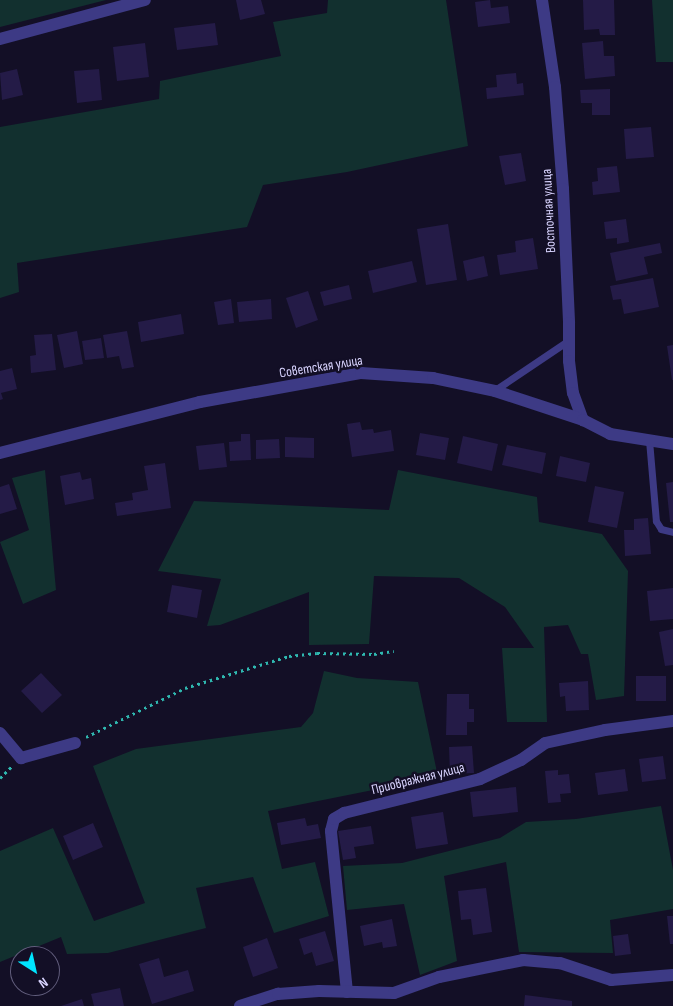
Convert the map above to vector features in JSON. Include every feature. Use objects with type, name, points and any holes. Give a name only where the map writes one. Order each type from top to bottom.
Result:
[{"type":"street","points":[[0,39],[145,0]]},
{"type":"street","name":"Восточная улица","points":[[542,0],[555,87],[563,189],[569,362],[573,393],[583,420]]},
{"type":"street","name":"Советская улица","points":[[0,453],[200,402],[360,373],[433,378],[495,391],[583,420],[610,434],[673,444]]},
{"type":"street","name":"Приовражная улица","points":[[346,992],[331,831],[334,819],[344,813],[480,779],[521,760],[545,743],[605,730],[673,721]]},
{"type":"street","points":[[0,733],[21,758],[75,742]]},
{"type":"street","points":[[240,1006],[278,994],[318,991],[394,993],[439,977],[523,960],[560,963],[611,980],[673,975]]},
{"type":"lane","points":[[495,391],[569,340]]},
{"type":"lane","points":[[649,440],[656,521],[661,529],[673,532]]},
{"type":"path","points":[[75,742],[185,688],[289,656],[317,653],[374,654],[394,651]]},
{"type":"green space","points":[[0,0],[106,0],[0,27]]},
{"type":"green space","points":[[328,0],[446,0],[468,146],[347,172],[263,185],[247,227],[17,263],[19,292],[0,298],[0,127],[159,99],[160,81],[281,56],[273,22],[327,13]]},
{"type":"green space","points":[[652,0],[673,0],[673,62],[656,62]]},
{"type":"green space","points":[[45,470],[56,590],[23,604],[0,542],[29,530],[12,478]]},
{"type":"green space","points":[[398,470],[537,497],[539,522],[602,534],[628,571],[624,696],[596,700],[588,654],[581,654],[568,625],[544,627],[547,722],[507,722],[502,648],[534,648],[505,607],[459,578],[374,576],[369,644],[309,645],[309,592],[220,625],[207,626],[221,579],[158,571],[194,501],[389,510]]},
{"type":"green space","points":[[324,671],[357,678],[418,682],[438,777],[268,811],[282,869],[315,862],[329,916],[274,933],[253,877],[196,888],[206,928],[108,953],[67,954],[61,937],[39,946],[10,946],[10,958],[0,962],[0,851],[53,828],[94,921],[145,903],[93,766],[136,749],[301,727],[313,713]]},
{"type":"green space","points":[[661,806],[673,870],[673,909],[610,920],[613,953],[519,952],[506,862],[444,876],[457,961],[420,975],[404,904],[347,910],[343,866],[402,863],[500,838],[526,822],[576,819]]},
{"type":"building","points":[[236,0],[261,0],[265,14],[240,20]]},
{"type":"building","points":[[490,0],[491,8],[508,6],[510,23],[478,27],[475,2]]},
{"type":"building","points":[[583,0],[614,0],[615,35],[600,35],[599,29],[584,30]]},
{"type":"building","points":[[215,23],[218,45],[177,50],[174,28]]},
{"type":"building","points":[[603,41],[604,56],[614,56],[615,76],[585,79],[582,43]]},
{"type":"building","points":[[145,43],[149,77],[117,81],[113,47]]},
{"type":"building","points":[[17,69],[23,95],[2,100],[0,73]]},
{"type":"building","points":[[99,69],[102,100],[77,103],[74,71]]},
{"type":"building","points":[[516,73],[517,84],[523,83],[524,95],[487,99],[486,88],[497,87],[496,75]]},
{"type":"building","points":[[610,89],[610,115],[592,115],[592,103],[581,103],[580,90]]},
{"type":"building","points":[[651,127],[654,157],[626,159],[624,129]]},
{"type":"building","points":[[521,153],[526,181],[505,185],[499,156]]},
{"type":"building","points":[[617,166],[620,192],[593,195],[592,182],[598,181],[597,168]]},
{"type":"building","points":[[626,219],[629,242],[617,244],[617,238],[606,239],[604,222]]},
{"type":"building","points":[[448,224],[457,280],[426,285],[417,229]]},
{"type":"building","points":[[533,238],[538,269],[500,275],[497,255],[516,252],[515,241]]},
{"type":"building","points":[[660,243],[662,253],[644,257],[648,274],[616,281],[610,253]]},
{"type":"building","points":[[484,256],[488,276],[467,281],[463,261]]},
{"type":"building","points":[[412,261],[417,282],[373,293],[368,271]]},
{"type":"building","points":[[653,278],[659,307],[624,314],[621,299],[613,300],[610,286]]},
{"type":"building","points":[[349,285],[352,299],[324,306],[320,292]]},
{"type":"building","points":[[308,291],[318,320],[296,328],[286,298]]},
{"type":"building","points":[[231,299],[234,323],[218,325],[214,302]]},
{"type":"building","points":[[271,299],[272,319],[239,322],[237,302]]},
{"type":"building","points":[[181,314],[184,334],[141,342],[138,322]]},
{"type":"building","points":[[77,331],[83,364],[64,368],[57,335]]},
{"type":"building","points":[[127,331],[134,367],[122,369],[119,356],[107,358],[103,335]]},
{"type":"building","points":[[52,334],[56,370],[31,373],[30,356],[36,355],[34,335]]},
{"type":"building","points":[[101,338],[104,358],[85,360],[82,341]]},
{"type":"building","points":[[673,345],[673,380],[672,380],[667,346]]},
{"type":"building","points":[[12,368],[17,389],[1,393],[3,399],[0,400],[0,371]]},
{"type":"building","points":[[360,422],[362,430],[373,429],[374,433],[391,430],[394,451],[352,457],[347,424]]},
{"type":"building","points":[[420,433],[449,438],[445,460],[416,455]]},
{"type":"building","points":[[241,434],[250,434],[251,460],[230,461],[229,442],[241,441]]},
{"type":"building","points":[[463,436],[498,444],[492,471],[457,463]]},
{"type":"building","points":[[285,437],[314,438],[314,458],[285,457]]},
{"type":"building","points":[[279,439],[280,458],[256,459],[256,440]]},
{"type":"building","points":[[224,443],[227,467],[199,470],[196,446]]},
{"type":"building","points":[[507,445],[546,453],[542,474],[502,465]]},
{"type":"building","points":[[560,456],[590,463],[586,482],[556,476]]},
{"type":"building","points":[[165,463],[171,508],[117,516],[115,503],[133,500],[132,493],[148,490],[144,466]]},
{"type":"building","points":[[80,472],[82,480],[91,478],[94,499],[65,505],[60,476]]},
{"type":"building","points":[[673,482],[673,522],[670,522],[666,483]]},
{"type":"building","points":[[9,484],[17,509],[0,514],[0,487]]},
{"type":"building","points":[[595,486],[624,492],[617,528],[588,522]]},
{"type":"building","points":[[648,518],[651,554],[625,556],[624,530],[634,530],[634,519]]},
{"type":"building","points":[[172,585],[202,590],[197,618],[167,612]]},
{"type":"building","points":[[673,588],[673,619],[650,621],[647,591]]},
{"type":"building","points":[[673,629],[673,665],[665,666],[659,632]]},
{"type":"building","points":[[41,673],[62,695],[42,713],[21,691]]},
{"type":"building","points":[[636,676],[666,676],[666,701],[636,701]]},
{"type":"building","points":[[588,681],[589,710],[566,711],[565,696],[560,697],[559,683]]},
{"type":"building","points":[[447,694],[469,694],[469,709],[474,709],[474,722],[467,722],[467,735],[446,735]]},
{"type":"building","points":[[472,746],[474,773],[450,774],[449,747]]},
{"type":"building","points":[[663,756],[666,779],[642,782],[639,759]]},
{"type":"building","points":[[625,769],[628,791],[598,795],[595,773]]},
{"type":"building","points":[[558,770],[558,775],[569,774],[571,793],[560,794],[561,802],[548,803],[545,771]]},
{"type":"building","points":[[516,787],[518,812],[473,817],[470,792]]},
{"type":"building","points":[[443,812],[448,844],[416,849],[411,817]]},
{"type":"building","points":[[305,818],[307,826],[318,824],[321,838],[281,845],[277,823]]},
{"type":"building","points":[[93,823],[103,847],[73,860],[63,836]]},
{"type":"building","points":[[371,826],[374,844],[354,847],[356,858],[343,860],[338,831]]},
{"type":"building","points":[[486,888],[492,932],[473,935],[471,919],[461,920],[458,891]]},
{"type":"building","points":[[667,916],[673,916],[673,944],[670,944]]},
{"type":"building","points":[[392,919],[397,946],[383,948],[382,942],[364,946],[360,926]]},
{"type":"building","points":[[325,931],[334,961],[316,966],[312,952],[304,955],[299,939]]},
{"type":"building","points":[[628,934],[631,954],[615,956],[613,936]]},
{"type":"building","points":[[267,938],[278,968],[253,977],[243,947]]},
{"type":"building","points":[[159,958],[164,977],[188,970],[194,991],[152,1004],[139,964]]},
{"type":"building","points":[[120,988],[124,1006],[94,1006],[91,994]]},
{"type":"building","points":[[525,995],[572,1001],[572,1006],[524,1006]]},
{"type":"building","points":[[82,999],[84,1006],[61,1006]]}]
